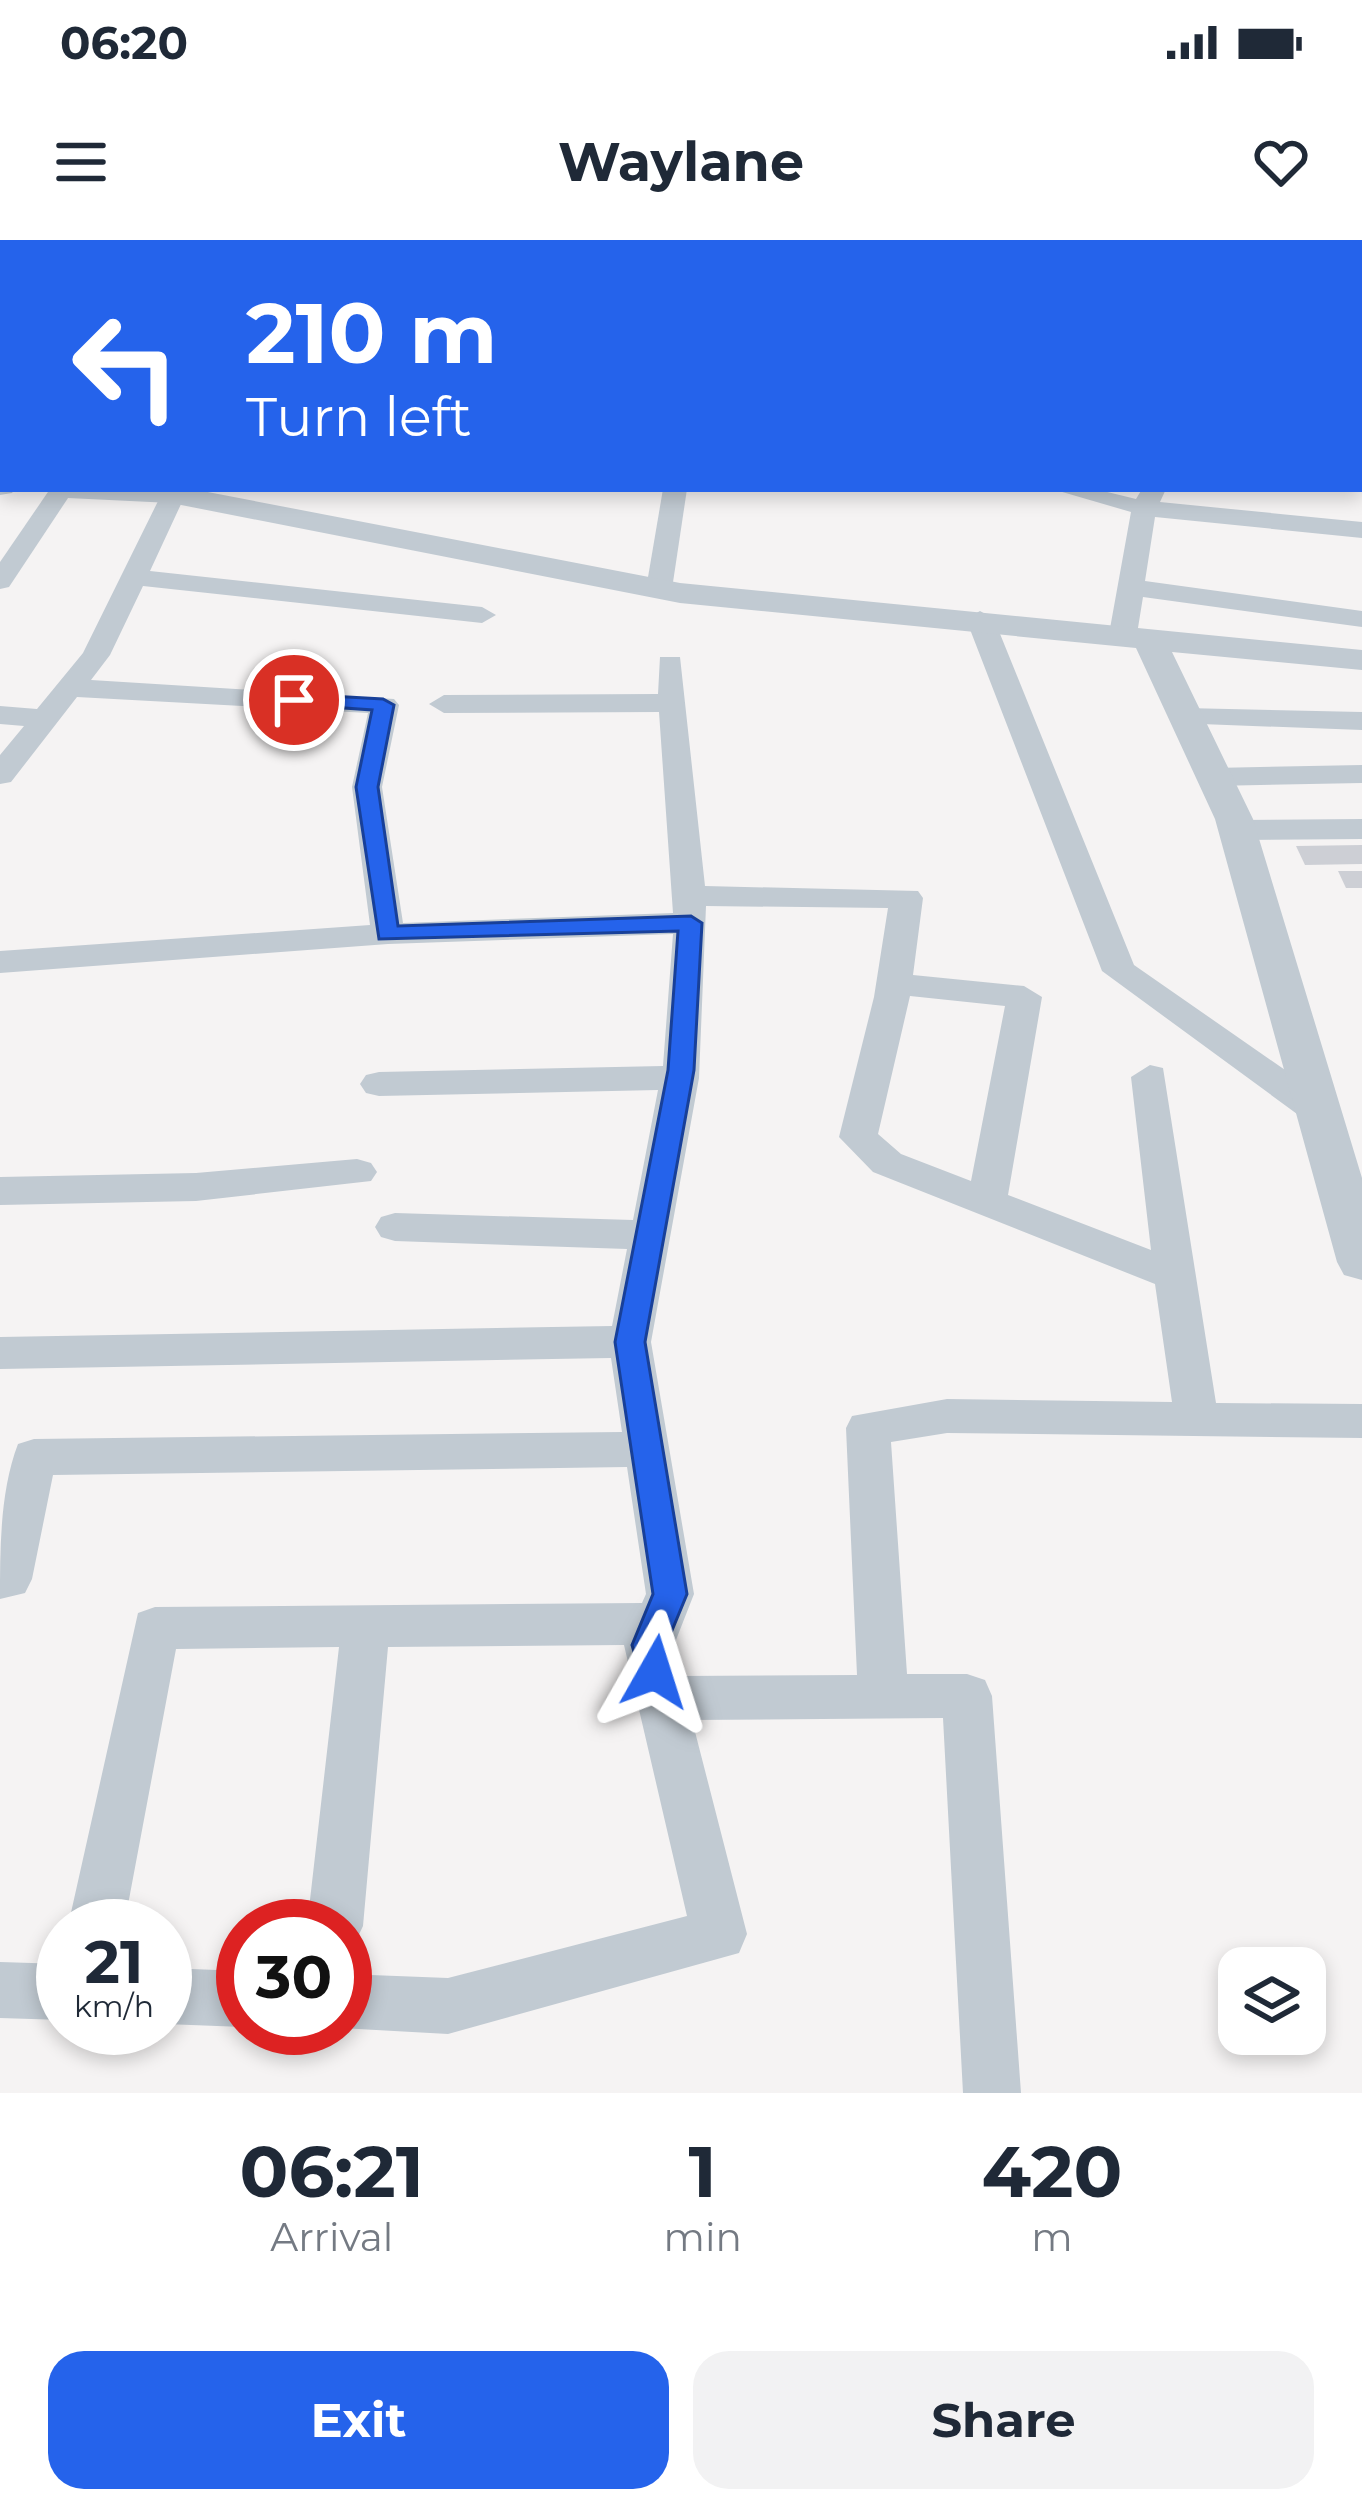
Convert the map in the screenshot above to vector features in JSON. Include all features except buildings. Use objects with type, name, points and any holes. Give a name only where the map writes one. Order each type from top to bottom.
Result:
[{"type":"street","points":[[0,580],[63,492]]},
{"type":"street","points":[[0,775],[96,656],[174,492],[659,589],[1362,659]]},
{"type":"street","points":[[659,589],[675,492]]},
{"type":"street","points":[[1075,492],[1146,511],[1362,552]]},
{"type":"street","points":[[1146,511],[1362,530]]},
{"type":"street","points":[[1146,511],[1131,587],[1135,635],[1185,717],[1237,830],[1362,1262]]},
{"type":"street","points":[[133,577],[482,615]]},
{"type":"street","points":[[1131,587],[1362,620]]},
{"type":"street","points":[[980,619],[1119,971],[1321,1113]]},
{"type":"street","points":[[372,2003],[448,2006],[719,1934],[649,1645],[670,1594],[630,1342],[680,1078],[691,910],[672,683],[444,704]]},
{"type":"street","points":[[70,688],[383,705],[367,787],[388,934]]},
{"type":"street","points":[[0,715],[45,719]]},
{"type":"street","points":[[1185,717],[1362,722]]},
{"type":"street","points":[[1214,776],[1362,774]]},
{"type":"street","points":[[1237,830],[1362,829]]},
{"type":"street","points":[[0,962],[906,898],[893,984],[858,1138],[887,1163],[1174,1275]]},
{"type":"street","points":[[893,984],[1024,997],[987,1202]]},
{"type":"street","points":[[1150,1077],[1197,1420]]},
{"type":"street","points":[[379,1084],[680,1078]]},
{"type":"street","points":[[0,1190],[196,1187],[357,1172]]},
{"type":"street","points":[[395,1228],[651,1235]]},
{"type":"street","points":[[0,1353],[630,1342]]},
{"type":"street","points":[[883,1697],[868,1428],[947,1416],[1362,1421]]},
{"type":"street","points":[[0,1579],[8,1579],[17,1457],[647,1449]]},
{"type":"street","points":[[101,1899],[155,1628],[658,1624]]},
{"type":"street","points":[[338,1899],[366,1626]]},
{"type":"street","points":[[662,1698],[967,1696],[992,2093]]},
{"type":"street","points":[[0,1990],[36,1991]]},
{"type":"route","points":[[294,700],[383,705],[367,787],[388,934],[691,923],[681,1070],[630,1342],[670,1594],[649,1645],[655,1672]]}]
